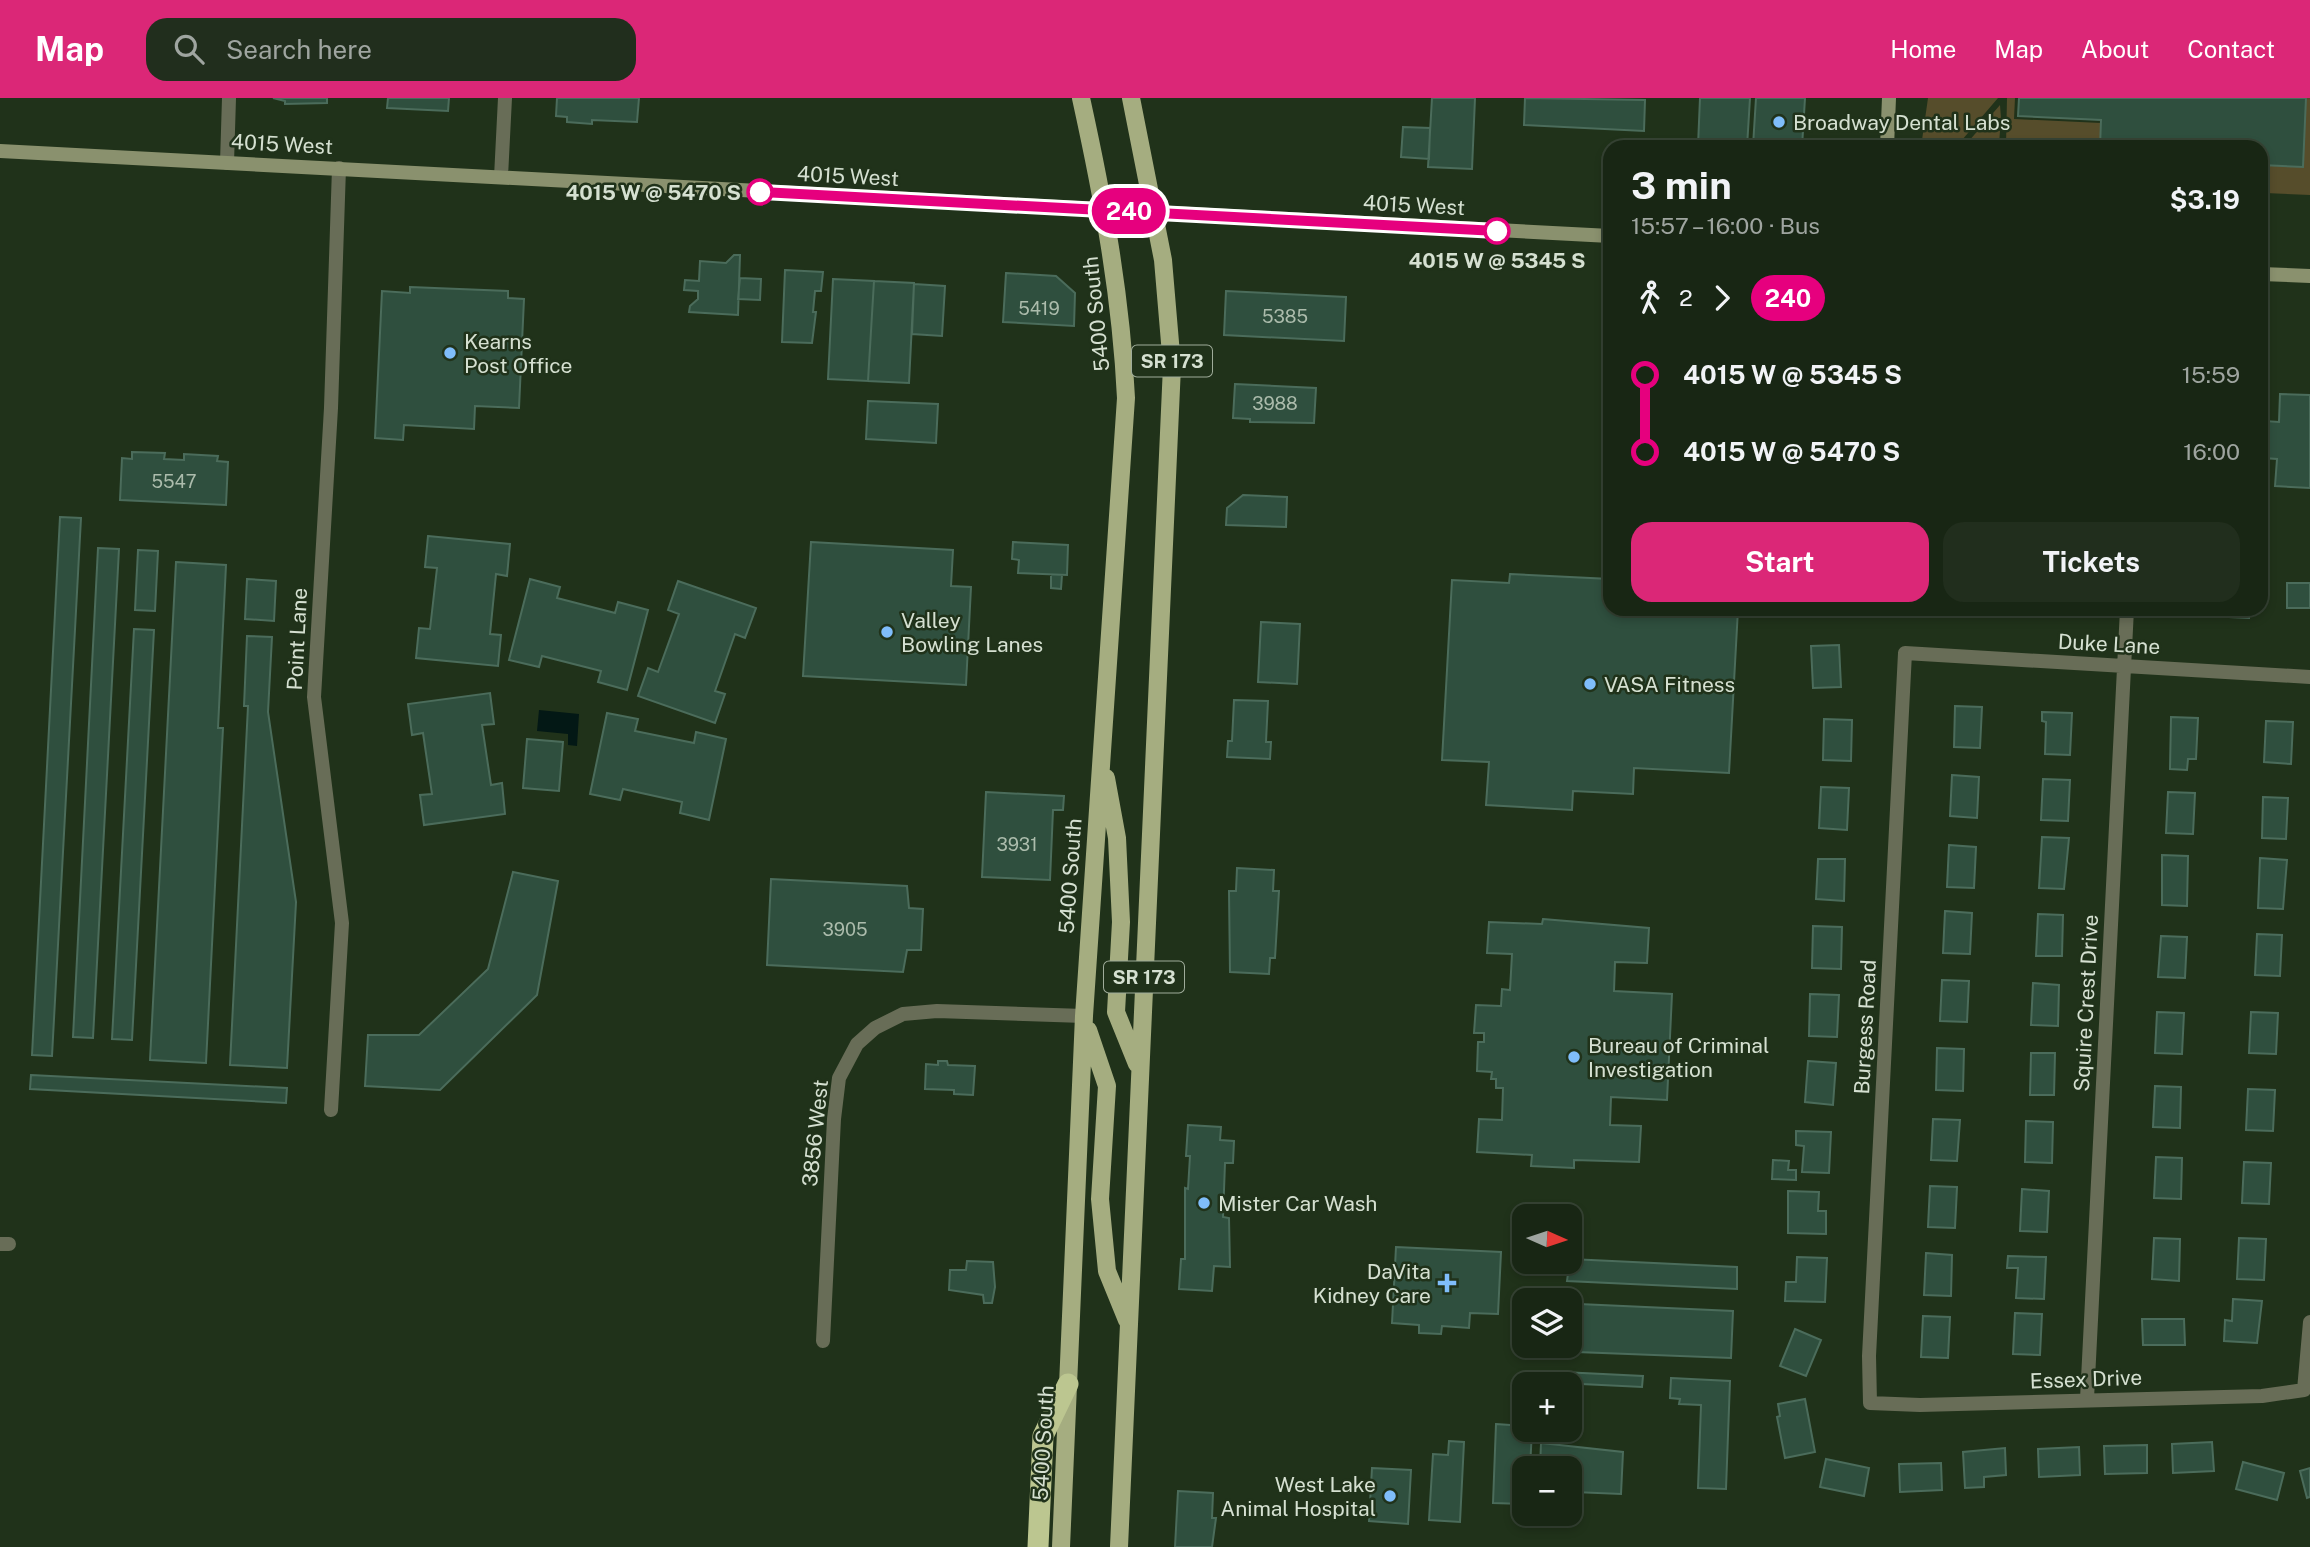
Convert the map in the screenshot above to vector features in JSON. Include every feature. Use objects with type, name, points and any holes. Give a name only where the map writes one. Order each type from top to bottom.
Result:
[{"type":"highway","points":[[1038,1547],[1043,1436],[1068,1384]]},
{"type":"main road","name":"SR 173","points":[[1081,98],[1105,210]]},
{"type":"main road","name":"SR 173","points":[[1119,1547],[1172,366],[1164,270],[1131,98]]},
{"type":"main road","name":"5400 South","points":[[1061,1547],[1084,1016],[1126,398],[1122,328],[1105,210]]},
{"type":"main road","points":[[1102,754],[1117,838],[1121,922],[1116,1012],[1140,1070]]},
{"type":"main road","points":[[1084,1016],[1107,1086],[1100,1199],[1107,1272],[1129,1326]]},
{"type":"street","points":[[227,163],[229,98]]},
{"type":"street","points":[[501,177],[505,98]]},
{"type":"street","points":[[1887,140],[1889,98]]},
{"type":"street","name":"4015 West","points":[[0,151],[1603,236]]},
{"type":"street","name":"Point Lane","points":[[331,1110],[342,923],[314,697],[331,408],[339,168]]},
{"type":"street","points":[[2268,274],[2310,276]]},
{"type":"street","name":"Squire Crest Drive","points":[[2087,1399],[2127,616]]},
{"type":"street","name":"Duke Lane","points":[[1905,653],[2310,677]]},
{"type":"street","name":"Burgess Road","points":[[1870,1403],[1869,1356],[1905,653]]},
{"type":"street","name":"3856 West","points":[[823,1341],[834,1119],[839,1078],[857,1044],[875,1028],[903,1014],[937,1011],[1084,1016]]},
{"type":"street","name":"Essex Drive","points":[[1870,1403],[1920,1405],[2263,1395],[2304,1391],[2310,1322]]},
{"type":"shaded area","points":[[1928,98],[1998,98],[1962,140],[1922,140]]},
{"type":"shaded area","points":[[2007,98],[2015,98],[2014,119],[2101,123],[2100,140],[2006,140]]},
{"type":"shaded area","points":[[2306,98],[2310,98],[2310,195],[2268,193],[2268,165],[2302,166]]},
{"type":"shaded area","points":[[2000,105],[2001,118],[1995,118],[1991,127],[2000,131],[1999,140],[1970,140]]},
{"type":"shaded area","points":[[539,710],[579,714],[577,746],[568,745],[568,734],[537,731]]},
{"type":"building","points":[[273,98],[327,98],[327,103],[285,104],[285,101]]},
{"type":"building","points":[[388,98],[449,98],[448,111],[387,108]]},
{"type":"building","points":[[557,98],[639,98],[637,122],[567,122],[567,117],[556,116]]},
{"type":"building","points":[[1432,98],[1475,98],[1472,169],[1428,167]]},
{"type":"building","points":[[1525,98],[1645,100],[1644,131],[1524,125]]},
{"type":"building","points":[[1700,98],[1750,98],[1747,140],[1698,140]]},
{"type":"building","name":"Broadway Dental Labs","points":[[1756,98],[1805,98],[1802,140],[1753,140]]},
{"type":"building","points":[[2019,98],[2306,98],[2303,167],[2268,165],[2268,140],[2100,140],[2101,120],[2018,116]]},
{"type":"building","points":[[1403,127],[1430,128],[1429,159],[1401,157]]},
{"type":"building","points":[[734,255],[740,255],[738,315],[689,312],[690,306],[698,299],[698,291],[684,290],[685,280],[699,281],[700,261],[726,263]]},
{"type":"building","points":[[785,270],[823,272],[821,291],[815,291],[813,312],[816,312],[812,343],[782,342]]},
{"type":"building","points":[[1006,273],[1056,276],[1075,293],[1074,326],[1003,322]]},
{"type":"building","points":[[740,278],[761,279],[760,300],[738,299]]},
{"type":"building","points":[[833,279],[874,281],[868,381],[828,379]]},
{"type":"building","points":[[874,281],[914,283],[909,383],[868,381]]},
{"type":"building","points":[[914,284],[945,286],[942,336],[912,334]]},
{"type":"building","name":"Kearns Post Office","points":[[410,287],[508,291],[508,298],[524,299],[519,408],[475,406],[474,429],[404,425],[403,440],[375,438],[382,291],[410,293]]},
{"type":"building","points":[[1226,291],[1346,297],[1344,341],[1224,335]]},
{"type":"building","points":[[1235,384],[1316,388],[1314,423],[1250,422],[1250,419],[1233,418]]},
{"type":"building","points":[[2280,394],[2310,395],[2310,488],[2275,486],[2277,459],[2268,458],[2268,421],[2279,422]]},
{"type":"building","points":[[868,401],[938,404],[936,443],[866,439]]},
{"type":"building","points":[[132,452],[165,453],[164,459],[184,460],[184,454],[218,456],[217,461],[228,462],[226,505],[120,500],[122,458],[132,459]]},
{"type":"building","points":[[1243,495],[1287,497],[1286,527],[1226,525],[1227,508]]},
{"type":"building","points":[[60,517],[81,518],[52,1056],[32,1055]]},
{"type":"building","points":[[428,536],[510,544],[507,576],[496,574],[490,634],[501,635],[498,666],[416,658],[419,628],[430,629],[437,568],[425,567]]},
{"type":"building","name":"Valley Bowling Lanes","points":[[811,542],[953,550],[951,586],[971,587],[966,685],[803,676]]},
{"type":"building","points":[[1013,542],[1068,545],[1067,575],[1018,573],[1019,560],[1012,559]]},
{"type":"building","points":[[98,548],[119,549],[93,1038],[73,1037]]},
{"type":"building","points":[[138,550],[158,551],[155,611],[135,610]]},
{"type":"building","points":[[176,562],[226,565],[218,728],[223,728],[206,1063],[150,1060]]},
{"type":"building","name":"VASA Fitness","points":[[1510,574],[1603,579],[1603,616],[1738,616],[1729,773],[1634,768],[1633,794],[1573,791],[1572,810],[1486,805],[1489,762],[1442,760],[1452,580],[1509,583]]},
{"type":"building","points":[[1051,575],[1062,575],[1061,589],[1051,588]]},
{"type":"building","points":[[247,579],[276,581],[274,621],[245,619]]},
{"type":"building","points":[[530,579],[560,587],[557,598],[615,613],[618,602],[648,610],[627,690],[598,682],[601,671],[542,656],[539,667],[509,660]]},
{"type":"building","points":[[678,581],[756,608],[745,638],[735,634],[715,691],[725,694],[715,723],[638,696],[648,668],[658,672],[679,614],[668,610]]},
{"type":"building","points":[[2287,583],[2310,583],[2310,608],[2287,608]]},
{"type":"building","points":[[2208,616],[2249,616],[2249,618]]},
{"type":"building","points":[[1261,622],[1300,624],[1297,684],[1258,682]]},
{"type":"building","points":[[134,629],[154,630],[132,1040],[112,1039]]},
{"type":"building","points":[[247,636],[272,637],[268,712],[296,902],[287,1068],[230,1065],[248,706],[244,706]]},
{"type":"building","points":[[1839,645],[1841,687],[1813,688],[1811,646]]},
{"type":"building","points":[[490,693],[494,724],[482,725],[491,785],[502,783],[505,814],[424,825],[420,795],[432,794],[423,733],[412,735],[408,704]]},
{"type":"building","points":[[1234,700],[1268,701],[1266,742],[1271,742],[1270,759],[1227,757],[1228,741],[1232,741]]},
{"type":"building","points":[[1955,706],[1982,707],[1980,748],[1954,747]]},
{"type":"building","points":[[2042,712],[2072,713],[2070,755],[2045,754],[2046,722],[2042,721]]},
{"type":"building","points":[[607,713],[638,719],[635,731],[694,743],[696,732],[726,739],[709,820],[680,813],[682,802],[623,789],[620,800],[590,794]]},
{"type":"building","points":[[2171,717],[2198,718],[2196,759],[2188,759],[2187,770],[2170,769]]},
{"type":"building","points":[[1824,719],[1852,720],[1851,761],[1823,760]]},
{"type":"building","points":[[2266,721],[2293,722],[2291,764],[2264,762]]},
{"type":"building","points":[[527,739],[563,742],[559,791],[523,788]]},
{"type":"building","points":[[1952,775],[1979,777],[1977,818],[1950,816]]},
{"type":"building","points":[[2043,779],[2070,780],[2068,821],[2041,820]]},
{"type":"building","points":[[1821,787],[1849,788],[1847,830],[1819,828]]},
{"type":"building","points":[[986,792],[1064,796],[1063,810],[1053,810],[1050,880],[982,877]]},
{"type":"building","points":[[2168,792],[2195,793],[2193,834],[2166,833]]},
{"type":"building","points":[[2263,797],[2288,798],[2286,839],[2262,838]]},
{"type":"building","points":[[2042,837],[2069,838],[2064,889],[2039,888]]},
{"type":"building","points":[[1949,845],[1976,847],[1974,888],[1947,887]]},
{"type":"building","points":[[2162,855],[2188,856],[2187,906],[2162,905]]},
{"type":"building","points":[[2260,858],[2287,860],[2283,909],[2258,908]]},
{"type":"building","points":[[1818,859],[1845,859],[1844,901],[1816,899]]},
{"type":"building","points":[[1237,868],[1274,870],[1273,891],[1279,891],[1275,958],[1270,958],[1269,974],[1230,972],[1229,891],[1236,891]]},
{"type":"building","points":[[513,872],[558,881],[537,995],[440,1090],[365,1086],[368,1035],[419,1035],[488,969]]},
{"type":"building","points":[[771,879],[907,886],[909,908],[923,909],[921,950],[907,950],[903,972],[767,965]]},
{"type":"building","points":[[1945,911],[1972,913],[1970,954],[1943,953]]},
{"type":"building","points":[[2038,914],[2063,915],[2062,956],[2036,956]]},
{"type":"building","name":"Bureau of Criminal Investigation","points":[[1543,919],[1649,928],[1647,963],[1615,962],[1614,991],[1672,994],[1667,1100],[1611,1097],[1610,1125],[1641,1126],[1639,1162],[1574,1160],[1574,1168],[1531,1166],[1532,1155],[1477,1152],[1479,1119],[1502,1120],[1503,1088],[1496,1088],[1496,1079],[1491,1079],[1492,1072],[1477,1071],[1478,1042],[1484,1042],[1484,1033],[1474,1033],[1476,1005],[1501,1006],[1502,989],[1510,990],[1512,954],[1487,953],[1489,922],[1542,924]]},
{"type":"building","points":[[1813,926],[1842,927],[1841,969],[1812,968]]},
{"type":"building","points":[[2257,934],[2282,935],[2280,976],[2255,975]]},
{"type":"building","points":[[2161,936],[2187,937],[2185,978],[2158,977]]},
{"type":"building","points":[[1942,980],[1969,981],[1967,1022],[1940,1021]]},
{"type":"building","points":[[2033,983],[2059,985],[2058,1026],[2031,1025]]},
{"type":"building","points":[[1810,994],[1839,995],[1837,1037],[1809,1036]]},
{"type":"building","points":[[2157,1012],[2184,1013],[2182,1054],[2155,1053]]},
{"type":"building","points":[[2251,1012],[2278,1013],[2276,1054],[2249,1053]]},
{"type":"building","points":[[1937,1048],[1964,1049],[1963,1091],[1936,1090]]},
{"type":"building","points":[[2031,1053],[2055,1053],[2054,1095],[2030,1095]]},
{"type":"building","points":[[938,1061],[947,1061],[948,1065],[975,1066],[973,1095],[954,1094],[954,1090],[925,1089],[926,1064],[938,1065]]},
{"type":"building","points":[[1808,1061],[1836,1063],[1833,1105],[1805,1102]]},
{"type":"building","points":[[31,1075],[287,1088],[286,1103],[30,1089]]},
{"type":"building","points":[[2155,1086],[2181,1087],[2180,1128],[2153,1127]]},
{"type":"building","points":[[2248,1089],[2275,1090],[2273,1131],[2246,1130]]},
{"type":"building","points":[[1933,1119],[1960,1120],[1957,1161],[1931,1160]]},
{"type":"building","points":[[2026,1121],[2053,1122],[2052,1163],[2025,1162]]},
{"type":"building","name":"Mister Car Wash","points":[[1188,1125],[1221,1127],[1220,1140],[1234,1141],[1233,1163],[1225,1163],[1223,1217],[1229,1218],[1230,1267],[1214,1266],[1212,1291],[1179,1289],[1181,1259],[1185,1259],[1185,1188],[1188,1189],[1190,1156],[1186,1156]]},
{"type":"building","points":[[1796,1131],[1831,1132],[1829,1173],[1802,1172],[1804,1146],[1796,1145]]},
{"type":"building","points":[[2156,1157],[2182,1158],[2181,1199],[2154,1198]]},
{"type":"building","points":[[1773,1160],[1789,1161],[1788,1170],[1796,1170],[1796,1180],[1772,1179]]},
{"type":"building","points":[[2244,1162],[2271,1163],[2269,1204],[2242,1203]]},
{"type":"building","points":[[1930,1186],[1957,1187],[1955,1228],[1928,1227]]},
{"type":"building","points":[[2022,1189],[2049,1191],[2047,1232],[2020,1231]]},
{"type":"building","points":[[1788,1191],[1819,1192],[1818,1211],[1826,1211],[1826,1234],[1788,1233]]},
{"type":"building","points":[[2154,1238],[2180,1239],[2179,1281],[2152,1279]]},
{"type":"building","points":[[2239,1238],[2266,1239],[2264,1280],[2237,1279]]},
{"type":"building","name":"DaVita Kidney Care","points":[[1396,1247],[1501,1252],[1498,1314],[1470,1313],[1469,1328],[1442,1326],[1441,1334],[1419,1333],[1419,1325],[1392,1323]]},
{"type":"building","points":[[1926,1253],[1952,1255],[1951,1296],[1924,1295]]},
{"type":"building","points":[[2008,1256],[2046,1257],[2044,1299],[2016,1298],[2018,1268],[2007,1268]]},
{"type":"building","points":[[1797,1257],[1827,1258],[1825,1302],[1785,1301],[1786,1282],[1796,1282]]},
{"type":"building","points":[[1582,1260],[1737,1267],[1737,1289],[1567,1281],[1568,1274],[1582,1274]]},
{"type":"building","points":[[967,1261],[993,1262],[995,1287],[992,1303],[984,1303],[983,1295],[949,1290],[950,1270],[966,1270]]},
{"type":"building","points":[[2233,1299],[2262,1301],[2257,1343],[2224,1341],[2225,1320],[2232,1321]]},
{"type":"building","points":[[1582,1304],[1733,1311],[1731,1358],[1582,1352]]},
{"type":"building","points":[[2015,1313],[2042,1314],[2040,1355],[2013,1354]]},
{"type":"building","points":[[1923,1316],[1950,1317],[1948,1358],[1921,1357]]},
{"type":"building","points":[[2142,1319],[2184,1319],[2185,1345],[2143,1345]]},
{"type":"building","points":[[1795,1329],[1821,1340],[1806,1376],[1780,1366]]},
{"type":"building","points":[[1582,1373],[1643,1376],[1642,1387],[1582,1384]]},
{"type":"building","points":[[1671,1378],[1730,1381],[1726,1489],[1698,1488],[1701,1405],[1679,1404],[1680,1399],[1670,1398]]},
{"type":"building","points":[[1805,1399],[1815,1452],[1785,1458],[1777,1417],[1780,1416],[1778,1404]]},
{"type":"building","points":[[1496,1424],[1512,1425],[1512,1442],[1531,1442],[1531,1456],[1512,1456],[1512,1504],[1493,1503]]},
{"type":"building","points":[[1449,1441],[1464,1442],[1460,1522],[1429,1520],[1433,1454],[1448,1455]]},
{"type":"building","points":[[2212,1442],[2214,1471],[2173,1473],[2172,1444]]},
{"type":"building","points":[[1541,1443],[1623,1452],[1621,1494],[1582,1492],[1582,1456],[1540,1456]]},
{"type":"building","points":[[2147,1445],[2147,1473],[2105,1474],[2104,1446]]},
{"type":"building","points":[[2079,1447],[2080,1475],[2039,1477],[2038,1449]]},
{"type":"building","points":[[2005,1448],[2006,1475],[1984,1477],[1984,1487],[1965,1488],[1963,1452]]},
{"type":"building","points":[[1826,1459],[1869,1468],[1864,1496],[1820,1487]]},
{"type":"building","points":[[2243,1462],[2284,1473],[2277,1500],[2236,1489]]},
{"type":"building","points":[[1941,1463],[1942,1490],[1900,1492],[1899,1464]]},
{"type":"building","name":"West Lake Animal Hospital","points":[[1372,1468],[1411,1470],[1408,1524],[1369,1521]]},
{"type":"building","points":[[2310,1468],[2310,1497],[2307,1498],[2300,1471]]},
{"type":"building","points":[[1178,1491],[1213,1493],[1212,1518],[1216,1518],[1212,1547],[1175,1547]]},
{"type":"bus line","name":"240","points":[[760,192],[1497,231]]},
{"type":"place","name":"Broadway Dental Labs","points":[[1779,122]]},
{"type":"place","name":"4015 W @ 5470 S","points":[[760,192]]},
{"type":"place","name":"4015 W @ 5345 S","points":[[1497,231]]},
{"type":"place","name":"Kearns Post Office","points":[[450,353]]},
{"type":"place","name":"Valley Bowling Lanes","points":[[887,632]]},
{"type":"place","name":"VASA Fitness","points":[[1590,684]]},
{"type":"place","name":"Bureau of Criminal Investigation","points":[[1574,1057]]},
{"type":"place","name":"Mister Car Wash","points":[[1204,1203]]},
{"type":"place","name":"DaVita Kidney Care","points":[[1447,1283]]},
{"type":"place","name":"West Lake Animal Hospital","points":[[1390,1496]]}]
